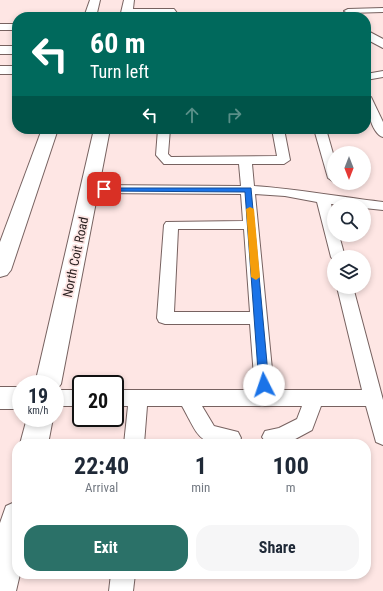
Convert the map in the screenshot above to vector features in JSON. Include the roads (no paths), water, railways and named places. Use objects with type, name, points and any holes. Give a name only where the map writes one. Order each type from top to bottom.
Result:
[{"type":"main road","points":[[91,12],[95,0]]},
{"type":"main road","points":[[371,33],[383,32]]},
{"type":"main road","points":[[371,36],[383,44]]},
{"type":"main road","points":[[371,50],[383,49]]},
{"type":"main road","points":[[0,50],[12,50]]},
{"type":"main road","points":[[0,70],[12,70]]},
{"type":"main road","points":[[0,270],[48,134]]},
{"type":"main road","name":"North Coit Road","points":[[50,375],[101,134]]},
{"type":"main road","points":[[0,398],[12,398]]},
{"type":"main road","points":[[35,439],[38,427]]},
{"type":"main road","points":[[0,589],[12,537]]},
{"type":"lane","points":[[171,0],[173,12]]},
{"type":"lane","points":[[127,9],[155,12]]},
{"type":"lane","points":[[348,11],[383,10]]},
{"type":"lane","points":[[0,26],[12,26]]},
{"type":"lane","points":[[371,76],[383,74]]},
{"type":"lane","points":[[371,108],[383,134]]},
{"type":"lane","points":[[164,134],[162,155],[168,161],[284,160],[279,134]]},
{"type":"lane","points":[[321,134],[327,153]]},
{"type":"lane","points":[[245,160],[265,398]]},
{"type":"lane","points":[[90,189],[248,190],[285,192],[327,200]]},
{"type":"lane","points":[[323,199],[336,250]]},
{"type":"lane","points":[[371,205],[383,206]]},
{"type":"lane","points":[[251,225],[171,225],[165,318],[259,318]]},
{"type":"lane","points":[[347,294],[383,436]]},
{"type":"lane","points":[[124,398],[373,398]]},
{"type":"lane","points":[[134,439],[138,398]]},
{"type":"lane","points":[[187,398],[207,432],[219,437],[231,438]]},
{"type":"lane","points":[[272,437],[281,437],[305,424],[314,398]]},
{"type":"lane","points":[[121,591],[122,579]]}]
